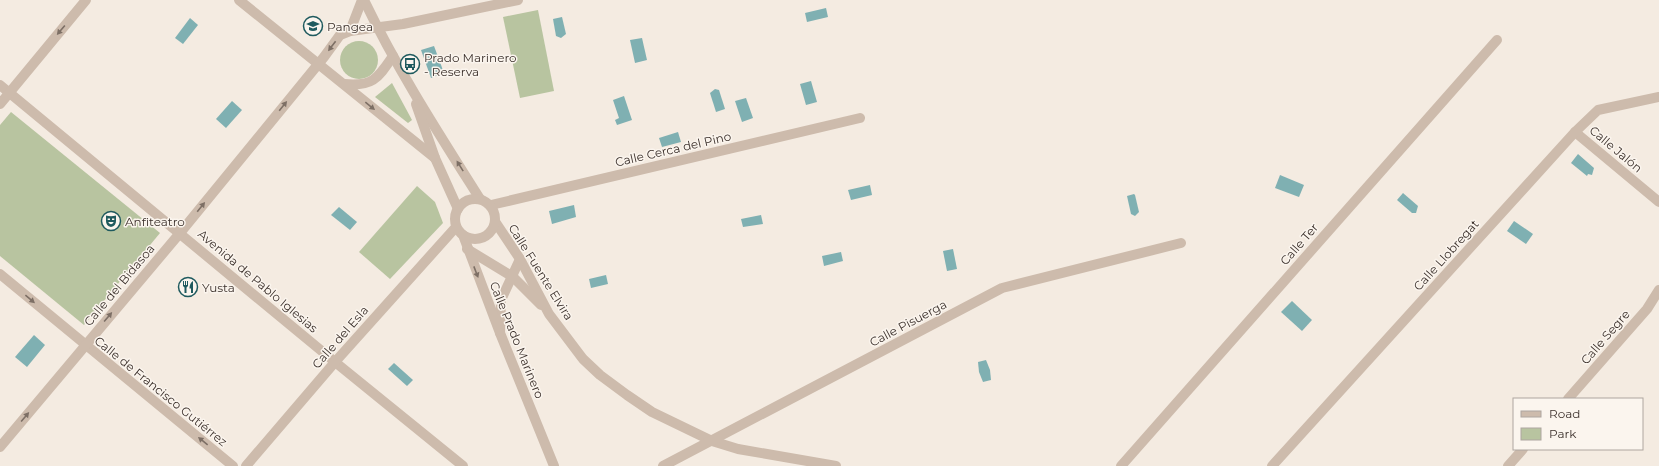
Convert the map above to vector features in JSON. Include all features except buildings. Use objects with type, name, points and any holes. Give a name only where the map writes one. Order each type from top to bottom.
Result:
[{"type":"street","points":[[0,104],[86,0]]},
{"type":"street","points":[[239,0],[435,158]]},
{"type":"street","points":[[350,31],[363,0]]},
{"type":"street","points":[[363,0],[410,87],[480,199]]},
{"type":"street","points":[[318,64],[340,35],[350,31],[377,28],[518,0]]},
{"type":"street","name":"Calle Ter","points":[[1121,466],[1497,40]]},
{"type":"street","points":[[344,84],[368,84],[378,77],[393,56]]},
{"type":"street","name":"Calle del Bidasoa","points":[[0,447],[180,233],[318,64]]},
{"type":"street","name":"Avenida de Pablo Iglesias","points":[[0,84],[335,362],[463,466]]},
{"type":"street","points":[[410,87],[435,158],[458,209]]},
{"type":"street","name":"Calle Llobregat","points":[[1272,466],[1575,132],[1598,110],[1659,97]]},
{"type":"street","name":"Calle Cerca del Pino","points":[[491,205],[860,118]]},
{"type":"street","name":"Calle Jalón","points":[[1575,132],[1659,202]]},
{"type":"street","points":[[472,199],[480,199],[491,205],[495,213],[496,223],[492,230],[486,236],[479,239],[470,238],[463,235],[456,226],[455,218],[458,209],[463,202],[472,199]]},
{"type":"street","name":"Calle Fuente Elvira","points":[[496,223],[520,259],[549,314],[583,359],[600,375],[652,412],[712,441],[738,449],[836,466]]},
{"type":"street","name":"Calle del Esla","points":[[246,466],[335,362],[456,226]]},
{"type":"street","name":"Calle Prado Marinero","points":[[463,235],[467,249],[500,333],[554,466]]},
{"type":"street","name":"Calle Pisuerga","points":[[663,466],[1002,288],[1181,243]]},
{"type":"street","points":[[467,249],[513,277],[549,314]]},
{"type":"street","points":[[500,333],[501,300],[513,277],[520,259]]},
{"type":"street","name":"Calle de Francisco Gutiérrez","points":[[0,274],[233,466]]},
{"type":"street","name":"Calle Segre","points":[[1569,398],[1647,309],[1659,290]]},
{"type":"street","points":[[1508,466],[1522,450]]},
{"type":"street","name":"Calle Prado Marinero","points":[[549,466],[550,455]]},
{"type":"green space","points":[[538,10],[554,91],[520,98],[503,17]]},
{"type":"green space","points":[[355,41],[363,41],[373,46],[377,53],[377,67],[373,74],[363,79],[355,79],[345,74],[343,71],[340,64],[340,56],[345,46],[348,44]]},
{"type":"green space","points":[[392,83],[412,120],[408,123],[375,97]]},
{"type":"green space","points":[[11,112],[160,233],[84,325],[0,256],[0,125]]},
{"type":"green space","points":[[417,186],[435,202],[443,223],[390,279],[359,252]]},
{"type":"water","points":[[826,8],[828,17],[807,22],[805,13]]},
{"type":"water","points":[[562,17],[566,34],[561,38],[556,36],[553,19]]},
{"type":"water","points":[[190,18],[198,25],[183,44],[175,38]]},
{"type":"water","points":[[642,38],[647,60],[635,63],[630,40]]},
{"type":"water","points":[[434,46],[444,73],[431,78],[421,50]]},
{"type":"water","points":[[811,81],[817,102],[806,105],[800,84]]},
{"type":"water","points":[[715,89],[719,90],[725,109],[716,112],[710,93]]},
{"type":"water","points":[[624,96],[632,120],[617,125],[615,120],[619,118],[613,100]]},
{"type":"water","points":[[746,98],[753,118],[742,122],[735,101]]},
{"type":"water","points":[[232,101],[242,110],[226,128],[216,119]]},
{"type":"water","points":[[678,132],[681,142],[662,147],[659,138]]},
{"type":"water","points":[[1578,154],[1594,168],[1592,175],[1588,174],[1587,176],[1571,163]]},
{"type":"water","points":[[1280,175],[1304,185],[1299,197],[1275,188]]},
{"type":"water","points":[[870,185],[872,195],[851,200],[848,190]]},
{"type":"water","points":[[1403,193],[1418,206],[1416,213],[1412,213],[1397,200]]},
{"type":"water","points":[[1134,194],[1139,212],[1135,216],[1131,214],[1127,196]]},
{"type":"water","points":[[574,205],[576,217],[552,224],[549,211]]},
{"type":"water","points":[[339,207],[357,222],[350,230],[331,215]]},
{"type":"water","points":[[761,215],[763,224],[743,227],[741,219]]},
{"type":"water","points":[[1514,221],[1533,234],[1526,244],[1507,231]]},
{"type":"water","points":[[953,249],[957,269],[947,271],[943,251]]},
{"type":"water","points":[[841,252],[843,261],[824,266],[822,256]]},
{"type":"water","points":[[606,275],[608,284],[591,288],[589,279]]},
{"type":"water","points":[[1292,301],[1312,320],[1302,331],[1281,312]]},
{"type":"water","points":[[34,335],[45,345],[27,367],[15,357]]},
{"type":"water","points":[[986,360],[990,370],[991,380],[983,382],[979,372],[978,362]]},
{"type":"water","points":[[394,363],[413,380],[407,386],[388,369]]},
{"type":"place","name":"Pangea","points":[[313,26]]},
{"type":"place","name":"Prado Marinero - Reserva","points":[[410,64]]},
{"type":"place","name":"Anfiteatro","points":[[111,221]]},
{"type":"place","name":"Yusta","points":[[188,287]]}]
